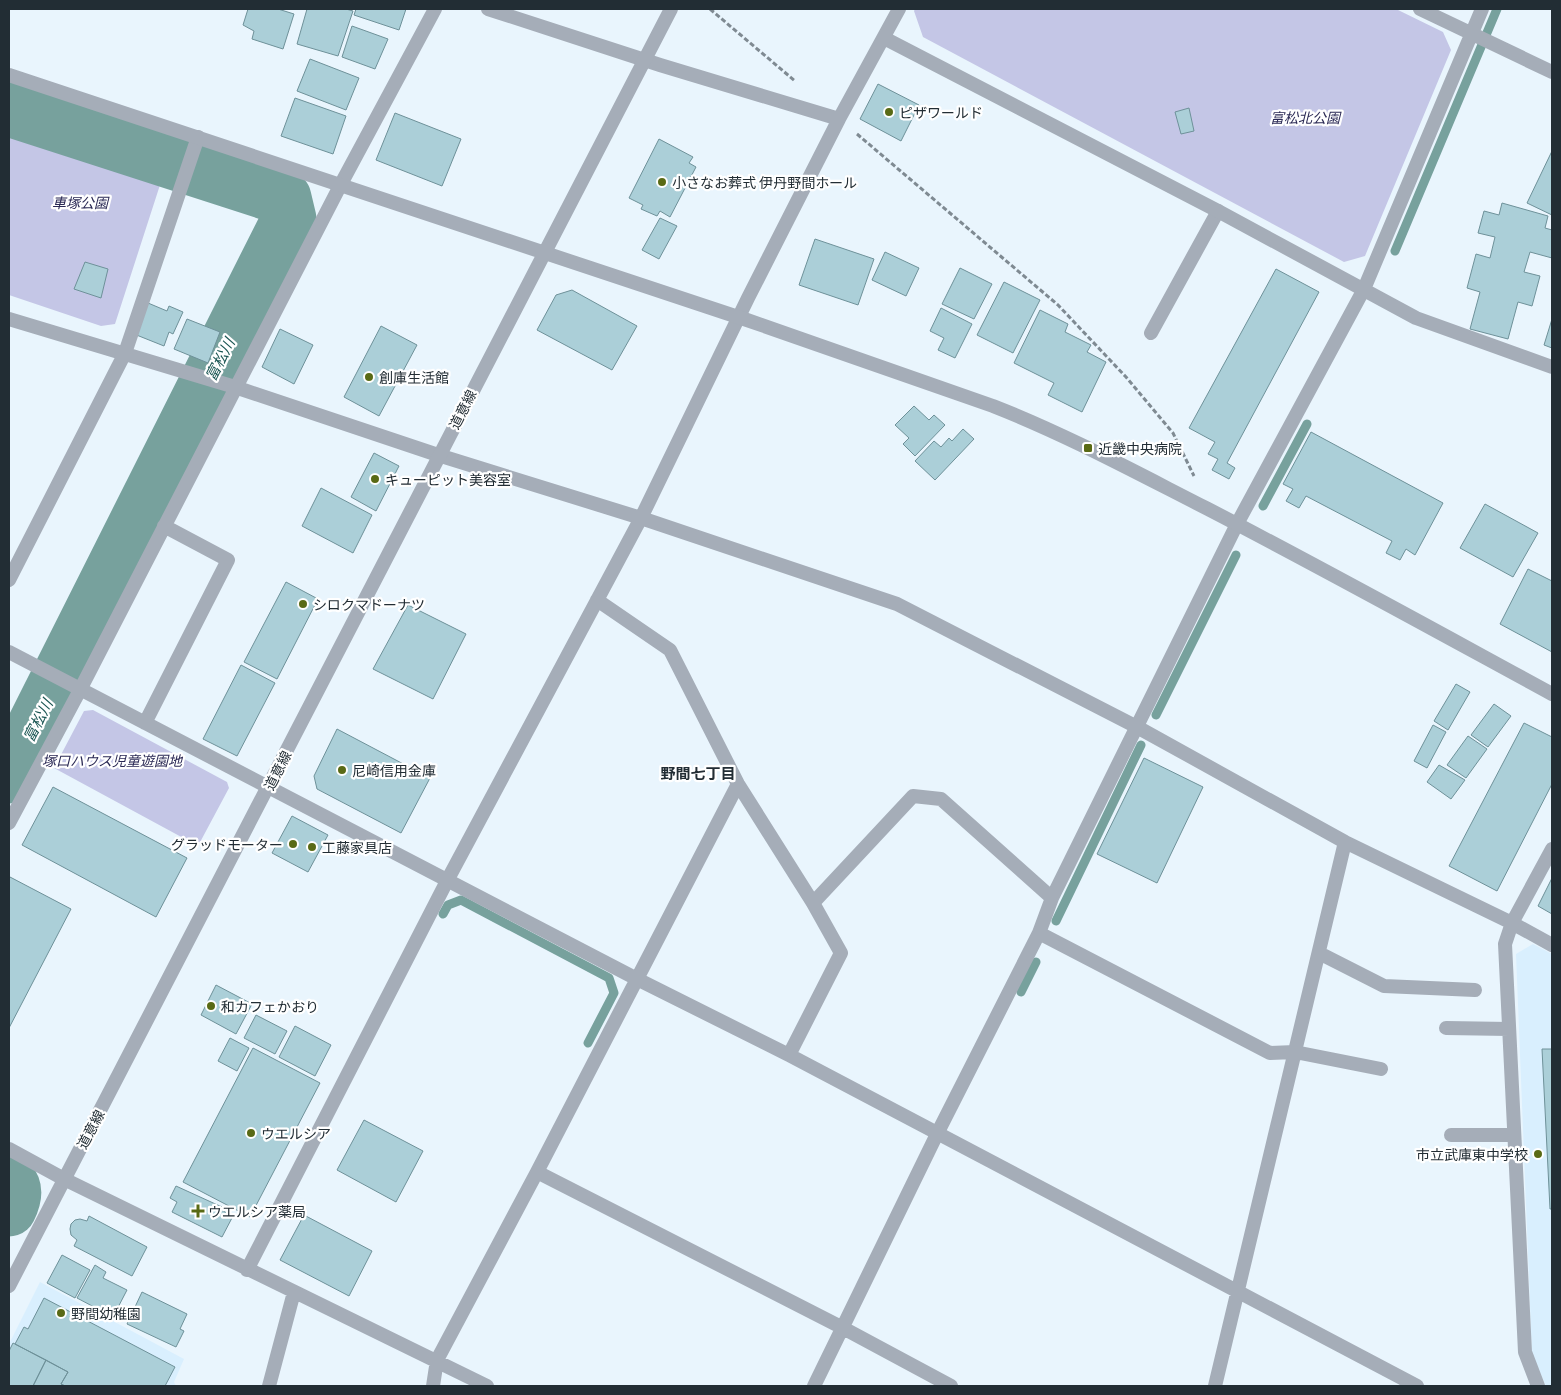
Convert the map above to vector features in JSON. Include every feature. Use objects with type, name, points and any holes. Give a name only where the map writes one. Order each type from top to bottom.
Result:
[{"type":"street","points":[[9,823],[74,687],[164,526],[341,184],[436,9]]},
{"type":"street","points":[[488,9],[644,60],[839,119]]},
{"type":"street","name":"道意線","points":[[9,1286],[543,252],[671,9]]},
{"type":"street","points":[[247,1270],[448,879],[641,518],[738,317],[839,119],[899,9]]},
{"type":"street","points":[[1420,9],[1552,72]]},
{"type":"street","points":[[814,1386],[937,1134],[1039,933],[1052,898],[1237,524],[1364,289],[1480,38],[1482,9]]},
{"type":"street","points":[[884,38],[1218,211],[1416,318],[1552,368]]},
{"type":"street","points":[[9,75],[738,317],[1031,421],[1237,524],[1552,694]]},
{"type":"street","points":[[9,580],[125,353],[198,137]]},
{"type":"street","points":[[1151,334],[1218,211]]},
{"type":"street","points":[[9,319],[235,387],[438,455],[641,518],[897,604],[1136,726],[1345,842],[1512,923],[1552,945]]},
{"type":"street","points":[[144,723],[228,560],[164,526]]},
{"type":"street","points":[[597,600],[670,650],[738,784],[813,903],[841,953],[789,1055]]},
{"type":"street","points":[[9,652],[637,979],[789,1055],[1417,1386]]},
{"type":"street","points":[[433,1386],[437,1360],[537,1172],[738,784]]},
{"type":"street","points":[[813,903],[913,796],[941,799],[1052,898]]},
{"type":"street","points":[[1216,1386],[1345,842]]},
{"type":"street","points":[[1538,1386],[1525,1352],[1505,944],[1512,923],[1552,848]]},
{"type":"street","points":[[1039,933],[1270,1053],[1295,1052],[1380,1069]]},
{"type":"street","points":[[1318,953],[1384,986],[1475,990]]},
{"type":"street","points":[[1446,1028],[1510,1029]]},
{"type":"street","points":[[1451,1135],[1514,1135]]},
{"type":"street","points":[[9,1149],[64,1179],[247,1270],[437,1360],[487,1386]]},
{"type":"street","points":[[537,1172],[843,1328],[951,1386]]},
{"type":"street","points":[[269,1386],[294,1292]]},
{"type":"path","points":[[710,9],[801,86]]},
{"type":"path","points":[[839,119],[1058,305],[1126,377],[1173,433],[1194,476]]},
{"type":"shaded area","name":"市立武庫東中学校","points":[[1533,944],[1552,954],[1552,1386],[1546,1386],[1532,1354],[1516,954]]},
{"type":"shaded area","name":"野間幼稚園","points":[[40,1282],[184,1359],[174,1382],[176,1386],[9,1386],[9,1344]]},
{"type":"green space","name":"富松北公園","points":[[915,9],[1396,9],[1443,32],[1451,50],[1365,256],[1344,262],[923,37],[914,11]]},
{"type":"green space","name":"車塚公園","points":[[9,101],[170,154],[115,324],[101,326],[9,295]]},
{"type":"green space","name":"塚口ハウス児童遊園地","points":[[93,710],[227,782],[229,788],[198,846],[54,768],[84,711]]},
{"type":"building","points":[[248,9],[278,9],[294,14],[283,49],[252,39],[254,31],[243,25]]},
{"type":"building","points":[[307,9],[346,9],[353,11],[338,56],[297,44]]},
{"type":"building","points":[[356,9],[406,9],[399,30],[354,15]]},
{"type":"building","points":[[352,26],[388,39],[375,69],[342,57]]},
{"type":"building","points":[[310,59],[359,78],[346,110],[297,91]]},
{"type":"building","points":[[878,84],[919,105],[901,141],[860,119]]},
{"type":"building","points":[[295,98],[346,116],[333,154],[281,136]]},
{"type":"building","points":[[1189,108],[1194,131],[1181,134],[1175,112]]},
{"type":"building","points":[[395,113],[461,139],[442,186],[376,160]]},
{"type":"building","name":"小さなお葬式 伊丹野間ホール","points":[[659,139],[693,157],[689,163],[696,167],[670,217],[660,211],[657,216],[641,209],[643,205],[629,198]]},
{"type":"building","points":[[1552,151],[1552,215],[1527,203]]},
{"type":"building","points":[[1502,203],[1548,216],[1545,228],[1552,230],[1552,258],[1530,252],[1524,272],[1540,276],[1532,306],[1518,302],[1508,339],[1470,329],[1480,292],[1467,288],[1476,254],[1490,258],[1495,237],[1478,233],[1484,211],[1499,215]]},
{"type":"building","points":[[660,218],[677,226],[659,259],[642,250]]},
{"type":"building","points":[[815,239],[874,259],[858,305],[799,285]]},
{"type":"building","points":[[885,252],[919,268],[906,296],[872,280]]},
{"type":"building","points":[[85,262],[108,269],[101,298],[74,289]]},
{"type":"building","points":[[960,268],[992,284],[974,319],[942,304]]},
{"type":"building","points":[[1276,269],[1319,292],[1227,463],[1235,468],[1229,479],[1212,470],[1218,459],[1208,454],[1215,442],[1189,428]]},
{"type":"building","points":[[1004,282],[1040,300],[1013,353],[977,335]]},
{"type":"building","points":[[572,290],[637,326],[612,370],[537,330],[556,295]]},
{"type":"building","points":[[148,303],[167,311],[169,306],[183,312],[173,334],[169,332],[164,346],[134,334]]},
{"type":"building","points":[[941,308],[972,324],[955,358],[938,350],[944,338],[930,331]]},
{"type":"building","points":[[1040,310],[1068,324],[1065,332],[1091,345],[1087,352],[1106,362],[1082,412],[1048,395],[1054,383],[1014,363]]},
{"type":"building","points":[[187,319],[220,332],[208,363],[174,349]]},
{"type":"building","points":[[1552,319],[1552,348],[1544,345]]},
{"type":"building","points":[[381,326],[417,345],[379,416],[344,397]]},
{"type":"building","points":[[280,329],[313,345],[294,384],[262,367]]},
{"type":"building","points":[[914,406],[929,420],[934,415],[945,425],[915,456],[903,444],[909,438],[895,425]]},
{"type":"building","points":[[963,429],[974,439],[935,480],[915,461],[934,441],[941,447],[949,438],[952,441]]},
{"type":"building","points":[[1311,432],[1443,503],[1415,555],[1406,549],[1400,560],[1386,553],[1392,541],[1306,496],[1299,508],[1286,501],[1293,489],[1283,484]]},
{"type":"building","points":[[374,453],[399,466],[376,511],[351,497]]},
{"type":"building","points":[[321,488],[372,515],[353,553],[302,526]]},
{"type":"building","points":[[1485,504],[1538,533],[1513,577],[1460,548]]},
{"type":"building","points":[[1528,569],[1552,581],[1552,652],[1500,624]]},
{"type":"building","points":[[286,582],[318,599],[277,679],[244,662]]},
{"type":"building","points":[[408,605],[466,634],[433,699],[373,669]]},
{"type":"building","points":[[241,665],[275,683],[237,756],[203,739]]},
{"type":"building","points":[[1456,684],[1470,692],[1448,730],[1434,721]]},
{"type":"building","points":[[1494,704],[1511,716],[1488,747],[1471,735]]},
{"type":"building","points":[[1524,723],[1552,737],[1552,784],[1497,891],[1449,866]]},
{"type":"building","points":[[1433,725],[1446,732],[1427,768],[1414,761]]},
{"type":"building","points":[[337,729],[430,778],[401,833],[317,789],[314,776]]},
{"type":"building","points":[[1468,736],[1487,749],[1466,778],[1447,765]]},
{"type":"building","points":[[1144,758],[1203,787],[1157,883],[1097,854]]},
{"type":"building","points":[[1439,765],[1465,780],[1451,799],[1427,782]]},
{"type":"building","points":[[53,787],[187,858],[156,917],[22,845]]},
{"type":"building","points":[[292,816],[328,835],[308,872],[272,853]]},
{"type":"building","points":[[10,877],[71,909],[9,1028],[9,880]]},
{"type":"building","points":[[1552,878],[1552,914],[1538,906]]},
{"type":"building","points":[[216,985],[252,1004],[236,1034],[201,1015]]},
{"type":"building","points":[[256,1015],[287,1031],[275,1054],[244,1038]]},
{"type":"building","points":[[295,1026],[331,1045],[315,1076],[279,1057]]},
{"type":"building","points":[[230,1038],[249,1048],[237,1071],[218,1061]]},
{"type":"building","name":"ウエルシア","points":[[253,1048],[320,1083],[250,1217],[183,1182]]},
{"type":"building","points":[[1542,1049],[1552,1049],[1552,1209],[1550,1209]]},
{"type":"building","points":[[364,1120],[423,1151],[396,1202],[337,1170]]},
{"type":"building","name":"ウエルシア薬局","points":[[176,1186],[222,1207],[221,1210],[233,1216],[222,1237],[172,1212],[177,1202],[170,1198]]},
{"type":"building","points":[[304,1215],[372,1251],[349,1296],[280,1260]]},
{"type":"building","points":[[89,1216],[147,1247],[132,1276],[74,1246],[77,1240],[71,1235],[71,1224],[75,1220],[80,1219],[87,1221]]},
{"type":"building","points":[[62,1255],[90,1270],[75,1298],[47,1283]]},
{"type":"building","points":[[95,1265],[106,1272],[103,1278],[127,1290],[113,1317],[77,1298]]},
{"type":"building","points":[[142,1292],[187,1314],[180,1329],[184,1331],[176,1347],[127,1324]]},
{"type":"building","name":"野間幼稚園","points":[[44,1298],[175,1367],[165,1386],[65,1386],[61,1384],[68,1372],[15,1344],[24,1327],[28,1329]]},
{"type":"building","points":[[13,1343],[46,1360],[33,1386],[9,1386],[9,1351]]},
{"type":"building","points":[[46,1360],[68,1372],[61,1384],[65,1386],[33,1386]]},
{"type":"waterway","points":[[1395,251],[1497,9]]},
{"type":"waterway","name":"富松川","points":[[9,109],[284,198],[289,219],[9,776]]},
{"type":"waterway","points":[[1263,506],[1307,424]]},
{"type":"waterway","points":[[1156,715],[1236,555]]},
{"type":"waterway","points":[[1056,921],[1141,745]]},
{"type":"waterway","points":[[443,914],[448,905],[461,900],[609,978],[614,993],[588,1043]]},
{"type":"waterway","points":[[1021,992],[1036,962]]},
{"type":"waterway","name":"富松川","points":[[9,1181],[12,1184],[14,1195],[9,1209]]},
{"type":"place","name":"ピザワールド","points":[[889,112]]},
{"type":"place","name":"小さなお葬式 伊丹野間ホール","points":[[662,182]]},
{"type":"place","name":"創庫生活館","points":[[369,377]]},
{"type":"place","name":"近畿中央病院","points":[[1088,448]]},
{"type":"place","name":"キューピット美容室","points":[[375,479]]},
{"type":"place","name":"シロクマドーナツ","points":[[303,604]]},
{"type":"place","name":"尼崎信用金庫","points":[[342,770]]},
{"type":"place","name":"グラッドモーター","points":[[293,844]]},
{"type":"place","name":"工藤家具店","points":[[312,847]]},
{"type":"place","name":"和カフェかおり","points":[[211,1006]]},
{"type":"place","name":"ウエルシア","points":[[251,1133]]},
{"type":"place","name":"市立武庫東中学校","points":[[1538,1154]]},
{"type":"place","name":"ウエルシア薬局","points":[[198,1211]]},
{"type":"place","name":"野間幼稚園","points":[[61,1313]]},
{"type":"district","name":"野間七丁目","points":[[698,772]]}]
